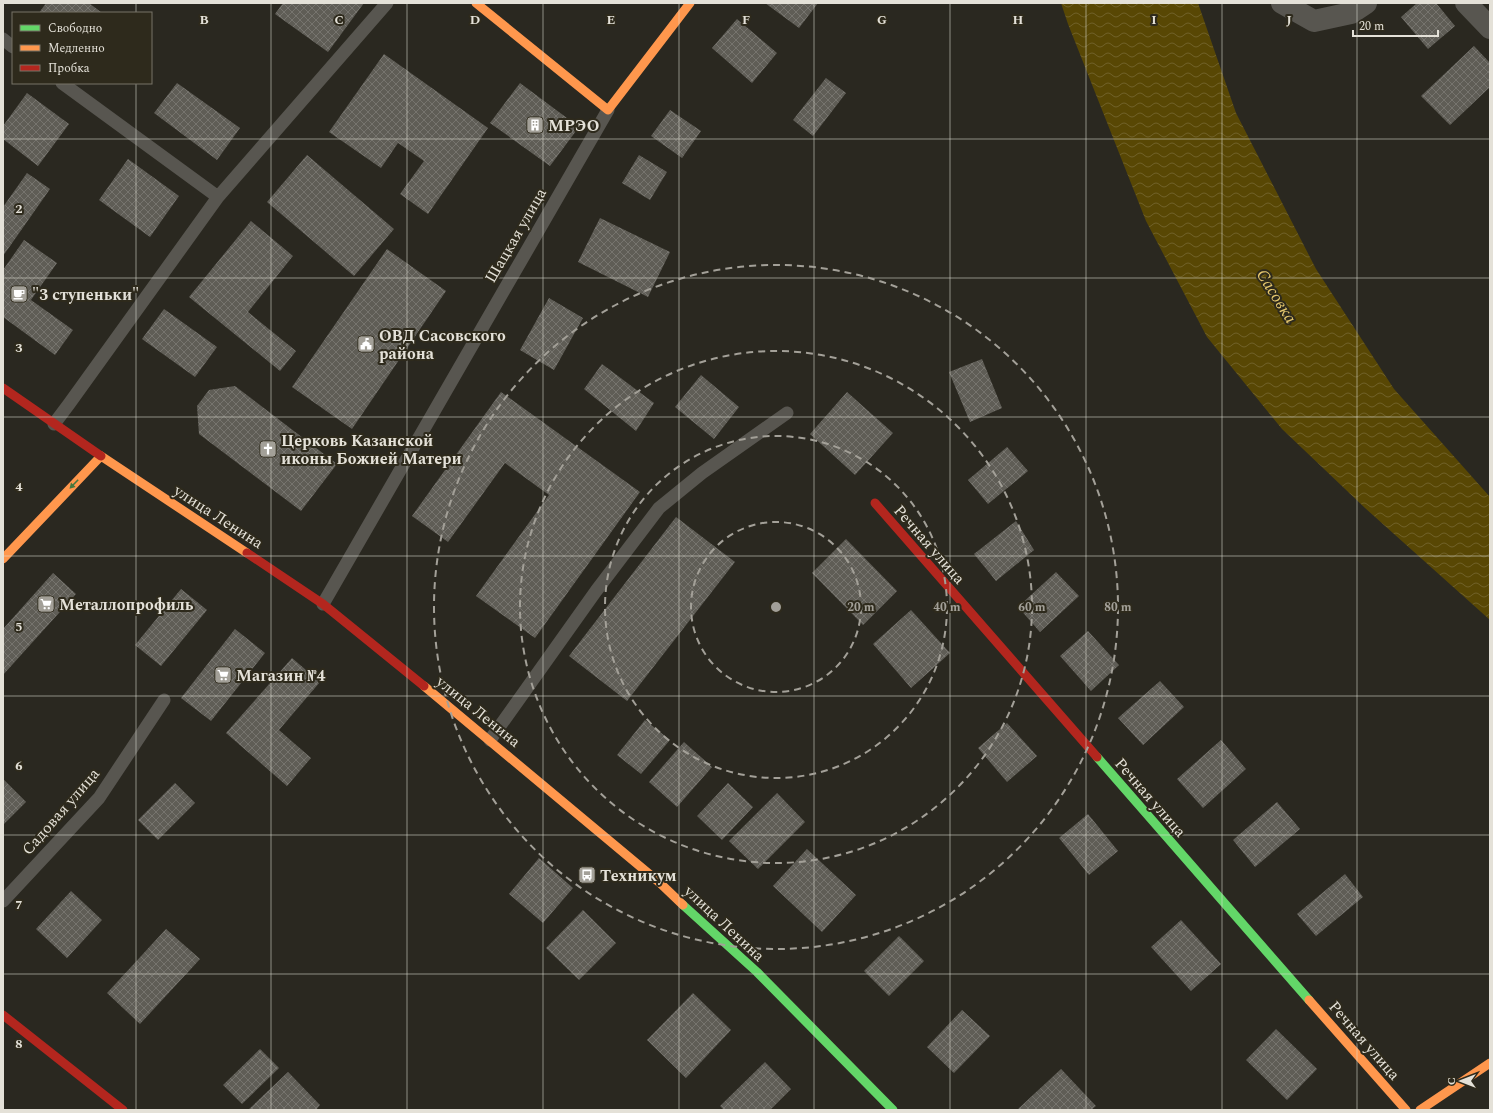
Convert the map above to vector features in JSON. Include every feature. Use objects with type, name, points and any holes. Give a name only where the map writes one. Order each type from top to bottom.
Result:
[{"type":"main road","points":[[476,3],[608,110]]},
{"type":"main road","name":"Шацкая улица","points":[[608,110],[690,3]]},
{"type":"main road","name":"улица Ленина","points":[[3,388],[101,456],[323,604],[490,740],[660,883],[745,962],[893,1110]]},
{"type":"main road","points":[[3,559],[101,456]]},
{"type":"main road","name":"Речная улица","points":[[874,503],[1406,1110]]},
{"type":"main road","points":[[3,1015],[123,1110]]},
{"type":"main road","points":[[1420,1110],[1490,1063]]},
{"type":"street","points":[[1282,3],[1314,21],[1351,13],[1366,3]]},
{"type":"street","points":[[1466,3],[1490,28]]},
{"type":"lane","points":[[54,424],[218,197],[387,3]]},
{"type":"lane","points":[[3,40],[12,46]]},
{"type":"lane","points":[[63,84],[218,197]]},
{"type":"lane","name":"Шацкая улица","points":[[323,604],[608,110]]},
{"type":"lane","points":[[490,740],[596,591],[659,508],[702,473],[788,413]]},
{"type":"lane","name":"Садовая улица","points":[[3,901],[99,798],[164,700]]},
{"type":"water","name":"Сасовка","points":[[1061,3],[1198,3],[1236,113],[1316,269],[1394,389],[1490,497],[1490,620],[1365,508],[1282,429],[1207,337],[1146,221]]},
{"type":"building","points":[[46,3],[89,3],[101,12],[40,12]]},
{"type":"building","points":[[283,3],[364,3],[328,52],[275,14]]},
{"type":"building","points":[[765,3],[818,3],[799,28]]},
{"type":"building","points":[[1417,3],[1436,3],[1455,26],[1428,49],[1401,17]]},
{"type":"building","points":[[737,19],[777,53],[752,83],[712,48]]},
{"type":"building","points":[[1474,46],[1490,63],[1490,87],[1450,125],[1421,96]]},
{"type":"building","points":[[384,54],[488,128],[428,214],[400,194],[424,161],[398,143],[381,168],[329,132]]},
{"type":"building","points":[[826,78],[846,93],[813,136],[793,120]]},
{"type":"building","points":[[177,83],[240,128],[217,160],[154,113]]},
{"type":"building","name":"МРЭО","points":[[520,83],[579,127],[550,166],[490,123]]},
{"type":"building","points":[[27,93],[69,124],[38,166],[3,139],[3,126]]},
{"type":"building","points":[[670,110],[701,131],[682,158],[651,136]]},
{"type":"building","points":[[307,155],[394,229],[354,276],[267,202]]},
{"type":"building","points":[[639,155],[667,172],[650,200],[622,183]]},
{"type":"building","points":[[128,159],[179,196],[150,237],[99,200]]},
{"type":"building","points":[[27,173],[50,189],[3,256],[3,207]]},
{"type":"building","points":[[600,218],[670,252],[648,297],[578,262]]},
{"type":"building","points":[[251,221],[293,256],[248,312],[296,351],[280,371],[189,297]]},
{"type":"building","name":"\"3 ступеньки\"","points":[[24,240],[57,263],[26,307],[31,300],[73,330],[55,355],[3,317],[3,270]]},
{"type":"building","name":"ОВД Сасовского района","points":[[387,249],[446,291],[352,429],[292,387]]},
{"type":"building","points":[[549,298],[583,318],[554,370],[520,350]]},
{"type":"building","points":[[164,309],[217,347],[195,377],[142,339]]},
{"type":"building","points":[[982,359],[1002,408],[970,422],[949,372]]},
{"type":"building","points":[[602,364],[654,403],[636,431],[584,389]]},
{"type":"building","points":[[701,375],[739,407],[714,439],[675,407]]},
{"type":"building","name":"Церковь Казанской иконы Божией Матери","points":[[235,386],[337,464],[301,511],[199,434],[197,406],[209,390]]},
{"type":"building","points":[[501,392],[640,492],[535,638],[476,596],[549,495],[505,463],[448,542],[412,516]]},
{"type":"building","points":[[847,392],[893,433],[855,475],[810,434]]},
{"type":"building","points":[[1007,447],[1028,471],[988,504],[968,480]]},
{"type":"building","points":[[676,517],[735,562],[627,701],[569,656]]},
{"type":"building","points":[[1016,521],[1034,550],[996,581],[974,554]]},
{"type":"building","points":[[846,539],[897,591],[863,625],[812,573]]},
{"type":"building","points":[[1056,572],[1079,596],[1040,632],[1018,607]]},
{"type":"building","points":[[53,573],[76,594],[3,675],[3,629]]},
{"type":"building","points":[[181,589],[207,610],[161,666],[135,645]]},
{"type":"building","points":[[911,610],[950,653],[911,688],[873,644]]},
{"type":"building","name":"Магазин №4","points":[[235,629],[265,653],[211,721],[181,698]]},
{"type":"building","points":[[1088,631],[1119,665],[1091,691],[1060,656]]},
{"type":"building","points":[[292,658],[320,682],[279,730],[311,758],[287,786],[226,733]]},
{"type":"building","points":[[1160,681],[1184,707],[1143,745],[1118,718]]},
{"type":"building","points":[[645,720],[670,740],[641,774],[617,755]]},
{"type":"building","points":[[1007,723],[1037,756],[1007,782],[978,748]]},
{"type":"building","points":[[1221,740],[1246,769],[1203,808],[1177,779]]},
{"type":"building","points":[[684,742],[712,767],[677,807],[649,782]]},
{"type":"building","points":[[3,779],[26,802],[3,825]]},
{"type":"building","points":[[175,783],[195,803],[158,840],[138,820]]},
{"type":"building","points":[[728,783],[753,807],[722,840],[697,816]]},
{"type":"building","points":[[777,793],[805,822],[758,869],[729,841]]},
{"type":"building","points":[[1277,802],[1300,829],[1255,867],[1233,840]]},
{"type":"building","points":[[1088,814],[1118,851],[1089,875],[1059,838]]},
{"type":"building","points":[[807,849],[856,895],[822,932],[773,886]]},
{"type":"building","points":[[539,858],[573,888],[543,923],[509,894]]},
{"type":"building","points":[[1345,874],[1363,897],[1316,936],[1297,914]]},
{"type":"building","points":[[71,891],[102,920],[67,958],[36,929]]},
{"type":"building","points":[[583,910],[616,943],[579,980],[546,948]]},
{"type":"building","points":[[1181,920],[1221,964],[1191,991],[1151,947]]},
{"type":"building","points":[[166,929],[200,959],[140,1024],[107,993]]},
{"type":"building","points":[[899,936],[924,961],[889,996],[864,971]]},
{"type":"building","points":[[693,993],[731,1030],[686,1078],[647,1040]]},
{"type":"building","points":[[962,1010],[990,1036],[954,1073],[927,1047]]},
{"type":"building","points":[[1276,1029],[1317,1069],[1287,1100],[1246,1060]]},
{"type":"building","points":[[260,1049],[279,1068],[242,1104],[223,1085]]},
{"type":"building","points":[[765,1062],[791,1089],[770,1110],[724,1110],[720,1106]]},
{"type":"building","points":[[1061,1069],[1096,1106],[1091,1110],[1018,1109]]},
{"type":"building","points":[[288,1072],[320,1105],[316,1110],[248,1110]]},
{"type":"traffic: fast","points":[[1097,757],[1309,1000]]},
{"type":"traffic: fast","points":[[683,905],[757,972],[893,1110]]},
{"type":"traffic: slow","points":[[476,3],[608,110],[690,3]]},
{"type":"traffic: slow","points":[[3,559],[101,456],[247,553]]},
{"type":"traffic: slow","points":[[424,686],[660,883],[683,905]]},
{"type":"traffic: slow","points":[[1309,1000],[1406,1110]]},
{"type":"traffic: slow","points":[[1420,1110],[1490,1063]]},
{"type":"traffic: jam","points":[[3,388],[101,456]]},
{"type":"traffic: jam","points":[[875,503],[1097,757]]},
{"type":"traffic: jam","points":[[247,553],[323,604],[424,686]]},
{"type":"traffic: jam","points":[[3,1015],[123,1110]]},
{"type":"place","name":"МРЭО","points":[[535,125]]},
{"type":"place","name":"\"3 ступеньки\"","points":[[19,294]]},
{"type":"place","name":"ОВД Сасовского района","points":[[366,344]]},
{"type":"place","name":"Церковь Казанской иконы Божией Матери","points":[[268,449]]},
{"type":"place","name":"Металлопрофиль","points":[[46,604]]},
{"type":"place","name":"Магазин №4","points":[[223,675]]},
{"type":"place","name":"Техникум","points":[[587,875]]}]
